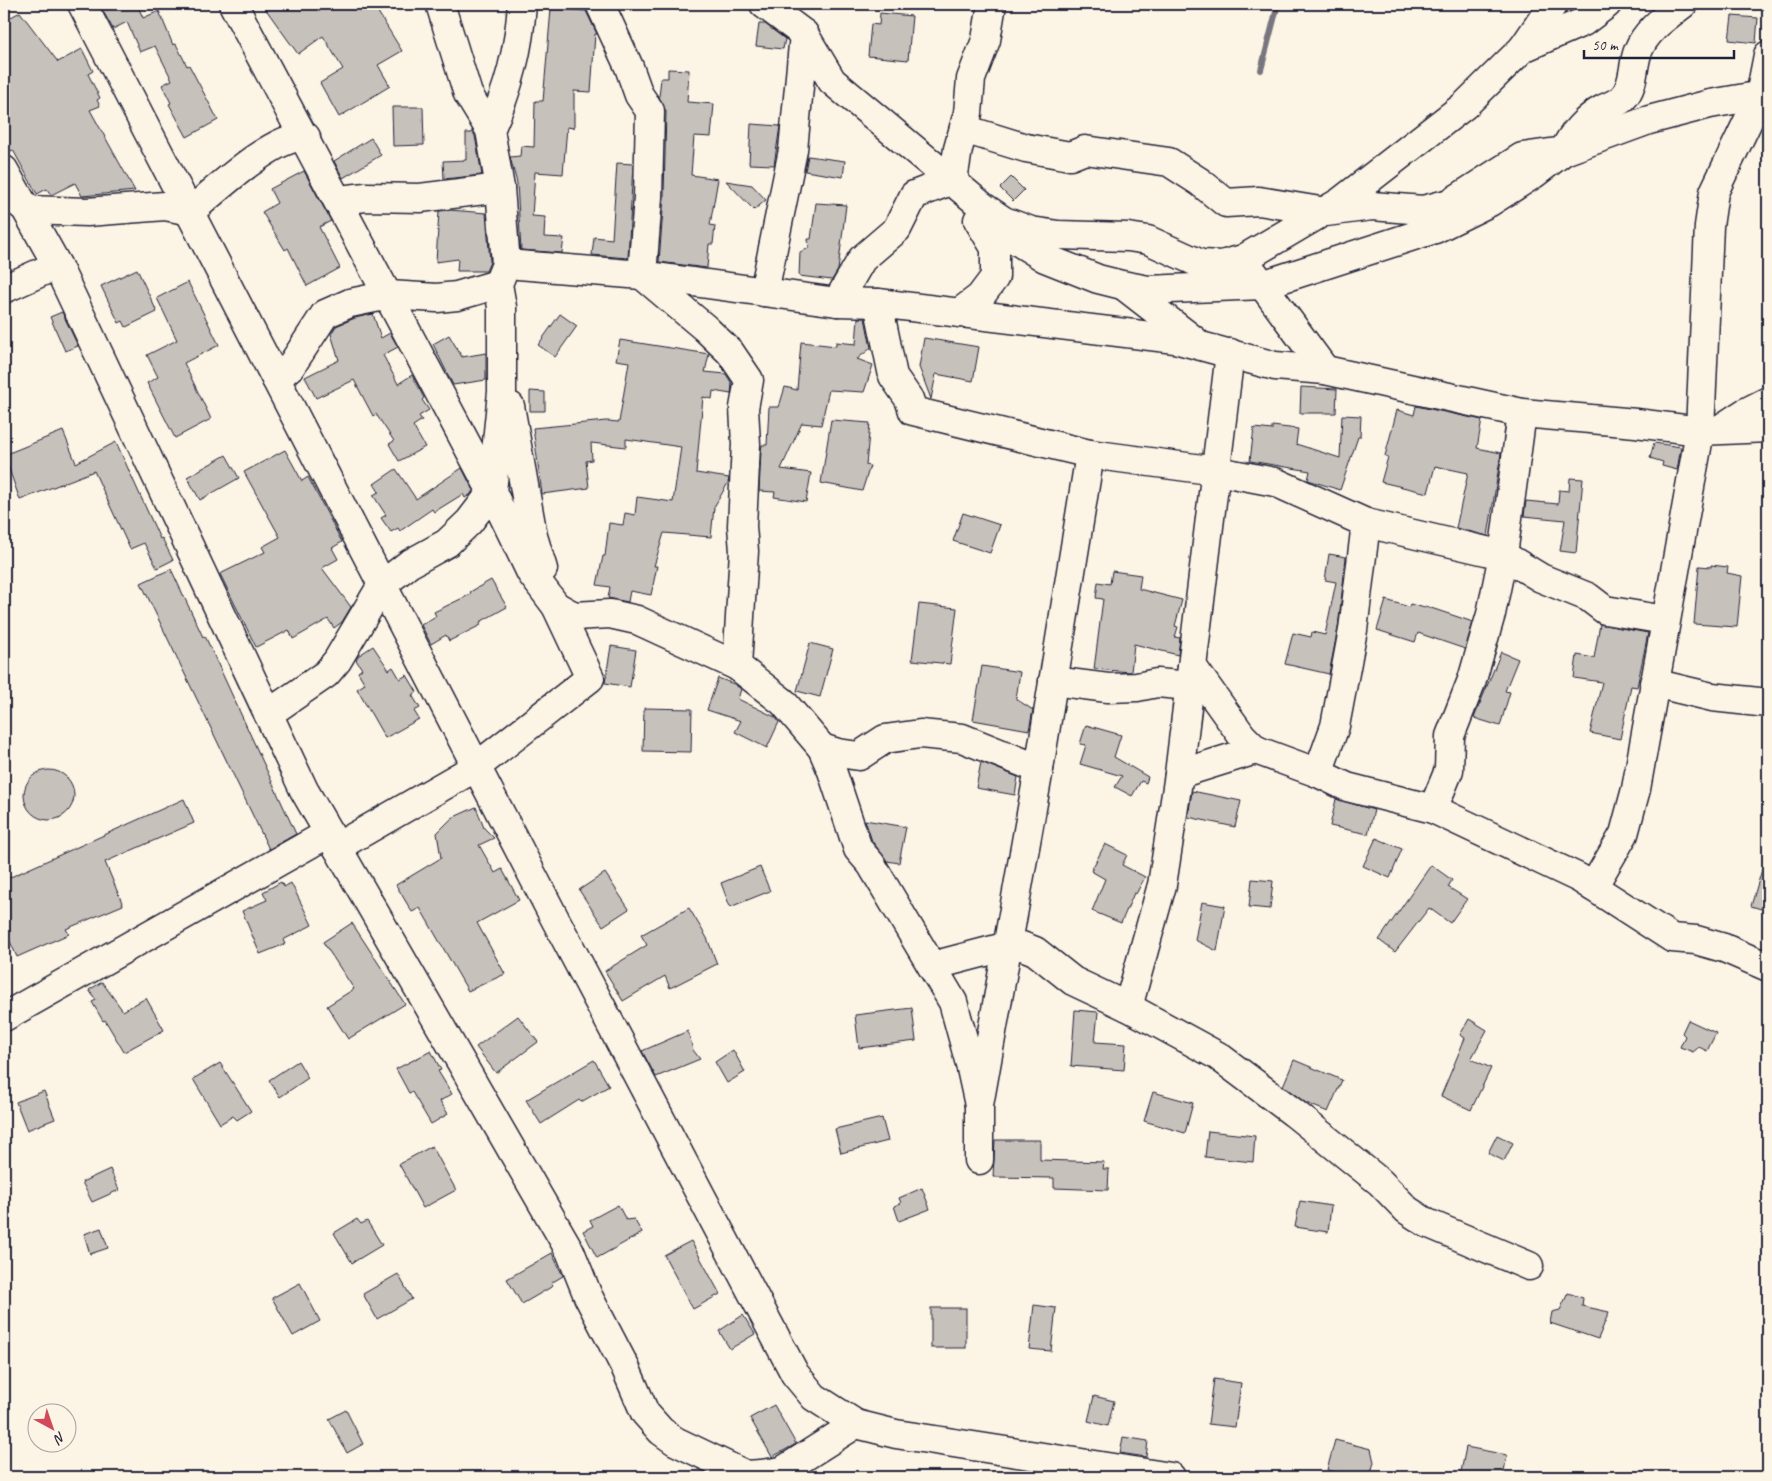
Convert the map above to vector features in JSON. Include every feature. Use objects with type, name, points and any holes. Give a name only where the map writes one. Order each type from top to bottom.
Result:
[{"type":"street","points":[[82,4],[191,211],[476,767],[795,1374],[814,1397],[856,1424],[896,1434],[1172,1477]]},
{"type":"street","points":[[4,1017],[333,840],[476,767],[590,678],[551,600],[531,573],[492,492],[389,295],[233,4]]},
{"type":"street","points":[[268,714],[326,674],[337,661],[382,585],[409,564],[447,543],[469,522],[492,492],[502,392],[500,188],[490,130],[468,94],[440,4]]},
{"type":"street","points":[[490,130],[501,106],[517,55],[522,4]]},
{"type":"street","points":[[600,4],[629,67],[638,95],[650,111],[648,198],[642,275]]},
{"type":"street","points":[[764,4],[804,34],[832,81],[897,137],[1004,221],[1031,231],[1058,235],[1128,237],[1148,240],[1201,264],[1222,265],[1243,259],[1326,212],[1466,105],[1523,48],[1553,4]]},
{"type":"street","points":[[959,313],[980,297],[995,277],[995,248],[981,227],[961,187],[964,129],[968,114],[971,79],[986,40],[992,4]]},
{"type":"street","points":[[1523,48],[1583,22],[1607,4]]},
{"type":"street","points":[[961,187],[1003,233],[1045,258],[1098,280],[1148,290],[1262,285],[1435,229],[1490,202],[1527,179],[1564,151],[1569,140],[1581,126],[1600,111],[1622,99],[1630,88],[1638,50],[1656,24],[1683,4]]},
{"type":"street","points":[[764,292],[793,150],[804,34]]},
{"type":"street","points":[[1593,887],[1624,834],[1636,789],[1665,620],[1709,431],[1709,226],[1714,192],[1764,95],[1768,55]]},
{"type":"street","points":[[964,129],[1026,148],[1070,156],[1085,150],[1169,162],[1200,182],[1226,203],[1259,201],[1326,212],[1372,206],[1423,210],[1450,203],[1522,156],[1564,151],[1649,120],[1710,104],[1764,95]]},
{"type":"street","points":[[191,211],[250,162],[278,143],[296,136],[306,137]]},
{"type":"street","points":[[4,170],[57,265],[304,790],[570,1251],[588,1296],[626,1369],[645,1413],[661,1431],[675,1442],[746,1475],[782,1471],[856,1424]]},
{"type":"street","points":[[837,302],[862,259],[896,229],[914,195],[961,187]]},
{"type":"street","points":[[339,200],[366,197],[420,198],[500,188]]},
{"type":"street","points":[[4,191],[28,210],[87,212],[166,206],[191,211]]},
{"type":"street","points":[[1243,259],[1325,370]]},
{"type":"street","points":[[4,289],[57,265]]},
{"type":"street","points":[[276,379],[291,366],[325,314],[350,303],[389,295],[437,298],[457,296],[502,274],[642,275],[837,302],[878,303],[1175,338],[1275,366],[1325,370],[1522,414],[1709,431],[1768,428]]},
{"type":"street","points":[[642,275],[730,352],[748,380],[744,408],[746,444],[742,526],[744,551],[737,666]]},
{"type":"street","points":[[1122,285],[1200,345]]},
{"type":"street","points":[[878,303],[893,376],[909,398],[913,411],[1090,454],[1217,471],[1275,482],[1366,524],[1503,555],[1541,578],[1588,597],[1605,610],[1665,620]]},
{"type":"street","points":[[1128,1007],[1162,885],[1179,774],[1230,353]]},
{"type":"street","points":[[502,369],[533,536],[551,600],[574,616],[610,614],[636,620],[737,666],[783,702],[822,748],[832,771],[858,849],[871,864],[953,1002],[979,1106]]},
{"type":"street","points":[[1709,431],[1768,401]]},
{"type":"street","points":[[1433,809],[1448,770],[1450,736],[1472,680],[1491,614],[1503,555],[1522,414]]},
{"type":"street","points":[[979,1160],[979,1106],[1039,769],[1090,454]]},
{"type":"street","points":[[1318,773],[1335,726],[1353,630],[1366,524]]},
{"type":"street","points":[[1053,681],[1108,688],[1137,687],[1191,676]]},
{"type":"street","points":[[1191,676],[1256,750],[1318,773],[1347,787],[1433,809],[1579,878],[1672,938],[1696,940],[1715,945],[1768,967]]},
{"type":"street","points":[[1654,683],[1712,697],[1768,703]]},
{"type":"street","points":[[822,748],[838,753],[859,756],[885,739],[920,734],[936,735],[962,738],[1039,769]]},
{"type":"street","points":[[1179,774],[1256,750]]},
{"type":"street","points":[[932,966],[1008,946],[1022,946],[1035,951],[1073,980],[1128,1007],[1218,1056],[1380,1182],[1406,1210],[1427,1223],[1529,1266]]},
{"type":"building","points":[[99,4],[137,4],[143,18],[159,11],[173,45],[176,44],[187,66],[189,65],[218,120],[187,137],[169,104],[171,103],[162,85],[172,80],[155,46],[140,52],[127,22],[113,29]]},
{"type":"building","points":[[262,4],[373,4],[402,51],[378,65],[390,86],[339,117],[320,83],[343,69],[323,36],[298,54]]},
{"type":"building","points":[[551,9],[586,11],[597,34],[595,34],[591,92],[574,91],[574,128],[567,127],[563,174],[535,172],[532,216],[545,217],[544,237],[564,238],[562,253],[521,250],[517,183],[510,157],[520,156],[521,146],[534,147],[535,101],[543,101]]},
{"type":"building","points":[[20,12],[58,62],[82,49],[93,71],[88,74],[100,98],[97,100],[100,106],[90,110],[135,191],[82,196],[75,183],[51,195],[47,189],[37,194],[13,150],[4,154],[4,21]]},
{"type":"building","points":[[880,13],[912,16],[908,60],[868,56],[871,24],[879,25]]},
{"type":"building","points":[[1732,16],[1758,18],[1756,43],[1729,40]]},
{"type":"building","points":[[759,24],[765,24],[785,39],[783,49],[756,46]]},
{"type":"building","points":[[668,69],[689,70],[687,102],[714,104],[711,137],[694,136],[691,175],[718,179],[710,225],[715,226],[713,244],[709,244],[707,268],[659,262],[664,197],[666,111],[659,97],[661,78],[668,78]]},
{"type":"building","points":[[392,107],[423,107],[424,145],[393,146]]},
{"type":"building","points":[[751,124],[780,126],[774,165],[749,164]]},
{"type":"building","points":[[472,130],[475,136],[482,175],[444,179],[443,161],[466,160],[466,133],[472,133]]},
{"type":"building","points":[[371,138],[381,155],[343,178],[334,161]]},
{"type":"building","points":[[808,156],[845,161],[843,177],[805,171]]},
{"type":"building","points":[[617,163],[633,164],[628,258],[592,255],[594,237],[612,239]]},
{"type":"building","points":[[304,171],[331,221],[319,227],[340,268],[307,286],[288,248],[285,250],[262,212],[277,203],[270,189]]},
{"type":"building","points":[[1011,177],[1024,190],[1013,201],[1000,188]]},
{"type":"building","points":[[726,181],[752,185],[766,200],[754,210]]},
{"type":"building","points":[[816,203],[846,205],[838,270],[832,280],[799,276],[800,252],[809,248],[808,239],[811,239]]},
{"type":"building","points":[[439,211],[486,213],[490,262],[486,271],[457,271],[458,259],[436,262]]},
{"type":"building","points":[[137,269],[157,312],[126,327],[123,321],[119,323],[101,286]]},
{"type":"building","points":[[188,282],[219,345],[184,363],[211,419],[175,438],[147,383],[158,377],[147,355],[177,340],[157,298]]},
{"type":"building","points":[[62,312],[78,346],[65,351],[50,317]]},
{"type":"building","points":[[373,314],[381,338],[390,333],[398,347],[383,355],[398,384],[412,375],[424,398],[422,400],[429,410],[419,416],[422,420],[413,426],[425,447],[399,461],[389,444],[394,441],[376,414],[373,416],[354,380],[316,398],[305,377],[339,360],[331,334],[336,326],[355,318]]},
{"type":"building","points":[[560,314],[577,326],[555,357],[538,345]]},
{"type":"building","points":[[858,318],[865,318],[871,348],[857,359],[873,365],[864,392],[829,390],[821,425],[802,423],[781,469],[811,473],[806,502],[774,497],[775,492],[759,491],[761,451],[762,445],[767,445],[769,407],[779,407],[785,387],[797,390],[801,342],[836,346],[836,342],[856,344]]},
{"type":"building","points":[[449,335],[462,357],[486,353],[486,380],[453,385],[433,344]]},
{"type":"building","points":[[924,338],[979,347],[973,381],[936,374],[931,399],[919,367]]},
{"type":"building","points":[[620,340],[709,354],[705,372],[726,374],[732,384],[731,394],[713,391],[712,399],[703,397],[696,473],[729,478],[714,507],[711,537],[664,533],[654,566],[657,566],[651,595],[630,591],[628,602],[608,598],[610,587],[597,585],[603,556],[605,556],[609,523],[623,525],[625,513],[635,515],[637,497],[673,502],[681,447],[626,439],[626,447],[591,443],[592,460],[586,461],[589,488],[542,494],[533,428],[606,421],[619,422],[629,362],[616,360]]},
{"type":"building","points":[[1301,387],[1337,389],[1336,413],[1300,413]]},
{"type":"building","points":[[530,391],[545,392],[545,411],[530,411]]},
{"type":"building","points":[[1416,406],[1482,420],[1477,448],[1501,453],[1488,536],[1456,528],[1468,473],[1435,466],[1428,493],[1381,482],[1388,457],[1385,456],[1397,410],[1414,415]]},
{"type":"building","points":[[1342,415],[1361,416],[1360,437],[1358,437],[1340,490],[1308,480],[1310,471],[1250,461],[1254,428],[1272,430],[1272,426],[1298,429],[1296,444],[1340,458]]},
{"type":"building","points":[[831,420],[870,423],[866,465],[870,466],[862,491],[821,483]]},
{"type":"building","points":[[63,431],[76,463],[116,442],[160,539],[162,538],[173,560],[157,568],[144,543],[130,549],[94,471],[20,500],[4,455]]},
{"type":"building","points":[[1654,443],[1681,447],[1677,470],[1662,466],[1663,462],[1650,458]]},
{"type":"building","points":[[285,450],[302,481],[308,477],[342,542],[332,548],[338,559],[322,568],[351,607],[342,622],[334,628],[328,619],[293,639],[289,630],[256,647],[220,574],[265,552],[262,547],[280,537],[244,472]]},
{"type":"building","points":[[226,455],[239,478],[200,500],[187,477]]},
{"type":"building","points":[[462,468],[473,490],[471,494],[465,498],[463,494],[434,512],[432,509],[400,531],[398,528],[391,532],[381,518],[386,515],[373,495],[379,492],[374,484],[396,469],[416,499]]},
{"type":"building","points":[[1570,478],[1583,479],[1576,553],[1560,551],[1565,520],[1524,516],[1526,501],[1558,504],[1559,490],[1569,491]]},
{"type":"building","points":[[963,513],[1000,525],[990,553],[953,541]]},
{"type":"building","points":[[1329,554],[1346,557],[1338,628],[1329,674],[1285,664],[1293,633],[1311,637],[1312,632],[1325,635],[1336,582],[1325,580]]},
{"type":"building","points":[[1711,565],[1728,567],[1727,573],[1742,576],[1737,627],[1694,624],[1699,566],[1711,567]]},
{"type":"building","points":[[171,569],[203,637],[205,636],[296,834],[269,849],[141,583]]},
{"type":"building","points":[[1112,571],[1141,575],[1139,589],[1182,600],[1175,626],[1178,627],[1175,637],[1180,638],[1178,655],[1134,644],[1131,672],[1094,669],[1103,599],[1096,598],[1098,582],[1110,584]]},
{"type":"building","points":[[491,580],[507,607],[480,622],[481,625],[449,641],[446,635],[431,644],[421,625],[436,616],[434,612],[471,594],[470,592]]},
{"type":"building","points":[[1386,600],[1409,607],[1410,604],[1425,608],[1425,606],[1473,622],[1465,649],[1418,633],[1415,642],[1377,630]]},
{"type":"building","points":[[919,604],[957,608],[950,664],[912,660]]},
{"type":"building","points":[[1600,624],[1648,633],[1637,687],[1631,686],[1620,739],[1590,733],[1602,682],[1574,678],[1577,655],[1594,658]]},
{"type":"building","points":[[810,643],[833,649],[820,697],[797,691]]},
{"type":"building","points":[[373,646],[389,670],[393,667],[400,679],[407,675],[417,692],[412,695],[420,708],[414,711],[419,719],[385,738],[357,689],[365,684],[358,672],[362,669],[356,660],[358,656]]},
{"type":"building","points":[[611,646],[636,650],[630,687],[605,683]]},
{"type":"building","points":[[1501,652],[1518,659],[1505,691],[1510,692],[1500,726],[1474,718]]},
{"type":"building","points":[[982,666],[1020,672],[1016,699],[1033,710],[1029,730],[973,720]]},
{"type":"building","points":[[718,678],[741,689],[738,699],[775,717],[779,722],[767,748],[735,732],[741,721],[707,710]]},
{"type":"building","points":[[644,708],[692,709],[691,752],[643,751]]},
{"type":"building","points":[[1086,725],[1121,735],[1114,757],[1148,777],[1146,783],[1141,781],[1132,796],[1115,787],[1122,776],[1080,764],[1086,745],[1080,744]]},
{"type":"building","points":[[981,762],[1018,777],[1015,795],[976,788]]},
{"type":"building","points":[[49,770],[63,774],[70,781],[74,795],[70,809],[63,816],[49,820],[35,816],[28,809],[24,795],[28,781],[35,774]]},
{"type":"building","points":[[1192,791],[1241,801],[1235,827],[1188,817]]},
{"type":"building","points":[[184,799],[194,823],[105,862],[123,905],[66,929],[69,934],[17,957],[4,928],[4,880]]},
{"type":"building","points":[[1336,799],[1374,810],[1368,834],[1330,826]]},
{"type":"building","points":[[476,807],[484,828],[494,838],[479,845],[495,873],[502,869],[519,900],[477,923],[505,974],[468,991],[420,908],[412,912],[396,885],[441,858],[437,833],[452,818]]},
{"type":"building","points":[[865,820],[906,827],[899,863],[887,861],[872,841]]},
{"type":"building","points":[[1376,838],[1402,849],[1390,878],[1363,866]]},
{"type":"building","points":[[1105,844],[1127,855],[1122,865],[1145,877],[1136,894],[1134,893],[1121,923],[1092,911],[1105,879],[1091,871]]},
{"type":"building","points":[[1764,863],[1768,863],[1768,911],[1751,906]]},
{"type":"building","points":[[1431,865],[1452,880],[1448,887],[1467,899],[1450,923],[1429,908],[1395,952],[1379,940]]},
{"type":"building","points":[[760,867],[770,891],[730,907],[721,883]]},
{"type":"building","points":[[605,873],[629,909],[603,926],[579,890]]},
{"type":"building","points":[[1252,879],[1273,881],[1270,909],[1249,907]]},
{"type":"building","points":[[281,882],[284,887],[291,883],[312,925],[283,940],[285,944],[260,954],[242,911],[267,900],[263,892]]},
{"type":"building","points":[[1202,902],[1225,906],[1217,951],[1195,940]]},
{"type":"building","points":[[689,908],[707,938],[717,964],[670,988],[665,976],[623,1001],[605,971],[647,945],[641,935]]},
{"type":"building","points":[[352,923],[405,1004],[348,1039],[327,1006],[354,989],[323,942]]},
{"type":"building","points":[[102,982],[123,1011],[146,998],[164,1030],[124,1052],[92,1002],[96,1000],[89,990]]},
{"type":"building","points":[[912,1008],[916,1041],[859,1048],[855,1015]]},
{"type":"building","points":[[1075,1010],[1098,1012],[1095,1042],[1126,1044],[1124,1070],[1071,1066]]},
{"type":"building","points":[[518,1016],[538,1042],[496,1073],[476,1047]]},
{"type":"building","points":[[1469,1019],[1487,1030],[1471,1059],[1491,1068],[1471,1110],[1441,1096],[1465,1038],[1460,1035]]},
{"type":"building","points":[[1688,1020],[1716,1033],[1707,1051],[1699,1047],[1693,1052],[1680,1047],[1685,1036],[1682,1033]]},
{"type":"building","points":[[688,1031],[693,1050],[700,1059],[656,1077],[642,1051]]},
{"type":"building","points":[[733,1050],[745,1072],[727,1083],[715,1062]]},
{"type":"building","points":[[431,1051],[441,1070],[438,1071],[452,1094],[440,1101],[448,1114],[431,1124],[412,1092],[409,1093],[396,1069]]},
{"type":"building","points":[[594,1060],[609,1086],[581,1102],[579,1100],[541,1124],[526,1100]]},
{"type":"building","points":[[1294,1060],[1342,1080],[1328,1112],[1306,1103],[1283,1086]]},
{"type":"building","points":[[298,1061],[308,1078],[280,1097],[269,1080]]},
{"type":"building","points":[[220,1063],[251,1111],[237,1120],[233,1116],[220,1124],[193,1079]]},
{"type":"building","points":[[44,1091],[55,1119],[27,1130],[16,1102]]},
{"type":"building","points":[[1153,1092],[1193,1103],[1185,1133],[1144,1121]]},
{"type":"building","points":[[882,1118],[888,1141],[841,1153],[835,1129]]},
{"type":"building","points":[[1208,1131],[1255,1136],[1253,1162],[1205,1157]]},
{"type":"building","points":[[1497,1135],[1513,1143],[1504,1161],[1488,1153]]},
{"type":"building","points":[[995,1140],[1040,1140],[1040,1160],[1104,1162],[1103,1169],[1109,1169],[1108,1190],[1054,1188],[1054,1178],[993,1177]]},
{"type":"building","points":[[432,1146],[456,1190],[423,1208],[399,1164]]},
{"type":"building","points":[[110,1169],[119,1190],[92,1202],[82,1182]]},
{"type":"building","points":[[922,1188],[930,1209],[899,1221],[894,1206],[901,1203],[899,1198]]},
{"type":"building","points":[[1300,1201],[1331,1206],[1328,1232],[1295,1227]]},
{"type":"building","points":[[618,1205],[626,1220],[634,1219],[642,1233],[597,1258],[583,1231],[593,1226],[590,1220]]},
{"type":"building","points":[[357,1219],[361,1224],[367,1221],[382,1245],[352,1263],[334,1233]]},
{"type":"building","points":[[101,1228],[108,1248],[90,1254],[84,1234]]},
{"type":"building","points":[[691,1241],[720,1294],[693,1309],[664,1255]]},
{"type":"building","points":[[552,1253],[563,1276],[551,1283],[553,1286],[522,1304],[507,1279]]},
{"type":"building","points":[[398,1274],[412,1299],[377,1319],[363,1294]]},
{"type":"building","points":[[300,1283],[320,1321],[293,1336],[272,1298]]},
{"type":"building","points":[[1568,1293],[1583,1298],[1582,1306],[1609,1312],[1598,1339],[1550,1323],[1552,1312],[1560,1310]]},
{"type":"building","points":[[1034,1305],[1056,1308],[1051,1351],[1029,1349]]},
{"type":"building","points":[[931,1308],[966,1308],[966,1348],[931,1348]]},
{"type":"building","points":[[743,1315],[755,1334],[730,1349],[719,1331]]},
{"type":"building","points":[[1214,1379],[1241,1383],[1235,1427],[1208,1424]]},
{"type":"building","points":[[1094,1396],[1114,1401],[1108,1426],[1088,1421]]},
{"type":"building","points":[[774,1405],[796,1444],[772,1457],[750,1418]]},
{"type":"building","points":[[346,1410],[363,1444],[347,1453],[329,1419]]},
{"type":"building","points":[[1123,1437],[1148,1441],[1146,1457],[1120,1453]]},
{"type":"building","points":[[1335,1440],[1371,1449],[1374,1462],[1370,1477],[1356,1477],[1327,1470]]},
{"type":"building","points":[[1466,1447],[1507,1455],[1503,1477],[1460,1477]]},
{"type":"waterway","points":[[1261,70],[1278,4]]}]
